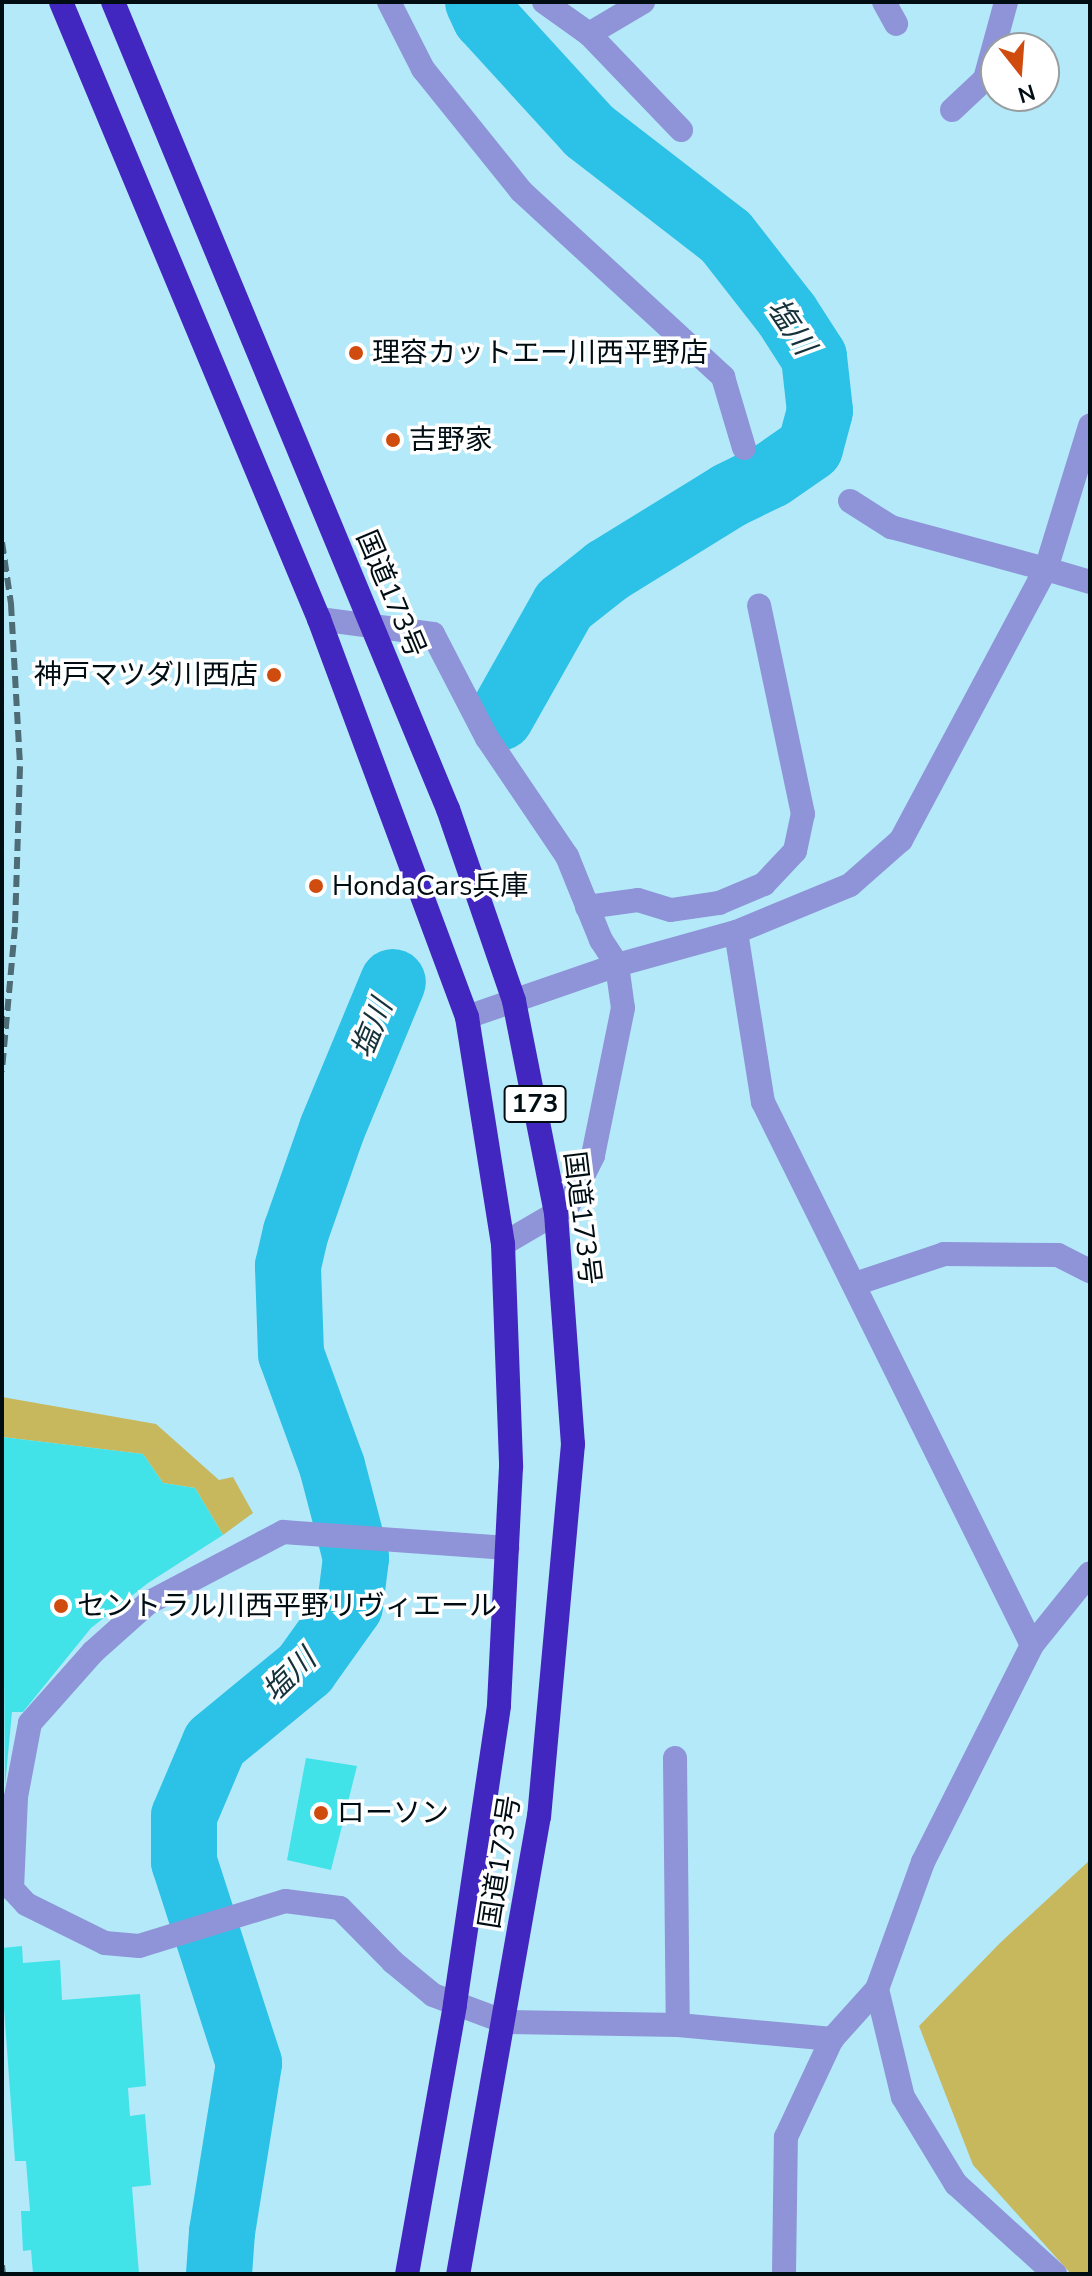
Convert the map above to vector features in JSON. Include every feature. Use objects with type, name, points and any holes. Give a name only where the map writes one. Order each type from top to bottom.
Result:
[{"type":"highway","name":"国道173号","points":[[61,2],[319,619],[467,1017],[503,1244],[511,1467],[499,1706],[455,2005],[407,2274]]},
{"type":"highway","name":"国道173号","points":[[113,2],[448,809],[514,1001],[556,1213],[573,1444],[539,1816],[458,2274]]},
{"type":"street","points":[[389,2],[423,69],[521,191],[723,377],[744,448]]},
{"type":"street","points":[[544,2],[589,34],[681,130]]},
{"type":"street","points":[[589,34],[643,2]]},
{"type":"street","points":[[884,2],[896,24]]},
{"type":"street","points":[[952,110],[985,79],[1006,2]]},
{"type":"street","points":[[467,1017],[617,965],[736,932],[850,885],[901,840],[1046,569],[1090,426]]},
{"type":"street","points":[[850,501],[891,527],[1090,582]]},
{"type":"street","points":[[587,907],[638,900],[671,910],[719,903],[764,884],[795,851],[803,814],[759,606]]},
{"type":"street","points":[[319,619],[433,634],[487,738],[567,856],[601,940],[617,965],[623,1008],[593,1156],[568,1206],[503,1244]]},
{"type":"street","points":[[736,932],[763,1102],[1032,1645]]},
{"type":"street","points":[[855,1284],[944,1254],[1058,1255],[1090,1271]]},
{"type":"street","points":[[507,1548],[283,1532],[148,1603],[93,1652],[30,1723],[16,1797],[7,1884],[26,1904],[105,1943],[139,1946],[285,1901],[340,1908],[403,1971],[433,1995],[505,2022],[678,2025],[832,2039]]},
{"type":"street","points":[[784,2274],[786,2137],[832,2039],[877,1989],[923,1862],[1032,1645],[1090,1573]]},
{"type":"street","points":[[675,1758],[678,2025]]},
{"type":"street","points":[[877,1989],[903,2097],[956,2184],[1055,2274]]},
{"type":"shaded area","points":[[2,1397],[156,1424],[219,1480],[233,1477],[253,1513],[223,1535],[195,1488],[163,1483],[143,1454],[2,1437]]},
{"type":"shaded area","points":[[1090,1860],[1090,2274],[1071,2274],[973,2165],[919,2026],[1001,1942]]},
{"type":"building","name":"セントラル川西平野リヴィエール","points":[[2,1437],[143,1454],[163,1483],[195,1488],[223,1535],[148,1583],[91,1628],[23,1712],[12,1712],[5,1786]]},
{"type":"building","name":"ローソン","points":[[306,1758],[357,1766],[331,1870],[287,1860]]},
{"type":"building","points":[[22,1946],[23,1963],[60,1960],[62,2000],[140,1994],[146,2086],[128,2088],[130,2116],[145,2114],[151,2185],[132,2187],[139,2274],[33,2274],[31,2250],[23,2251],[21,2211],[30,2211],[26,2161],[15,2161],[2,1980],[2,1948]]},
{"type":"waterway","name":"塩川","points":[[478,2],[485,17],[589,131],[726,237],[787,315],[814,357],[820,411],[810,448],[771,475],[730,495],[607,571],[564,605],[501,717]]},
{"type":"waterway","name":"塩川","points":[[219,2274],[222,2232],[249,2063],[184,1862],[184,1816],[215,1743],[305,1669],[350,1606],[356,1558],[332,1466],[291,1354],[288,1266],[296,1232],[332,1129],[393,982]]},
{"type":"railway","points":[[2,542],[11,604],[20,767],[15,927],[2,1071]]},
{"type":"railway","points":[[2,2265],[3,2274]]},
{"type":"place","name":"理容カットエー川西平野店","points":[[356,353]]},
{"type":"place","name":"吉野家","points":[[393,440]]},
{"type":"place","name":"神戸マツダ川西店","points":[[274,675]]},
{"type":"place","name":"HondaCars兵庫","points":[[316,886]]},
{"type":"place","name":"セントラル川西平野リヴィエール","points":[[61,1606]]},
{"type":"place","name":"ローソン","points":[[321,1813]]}]
